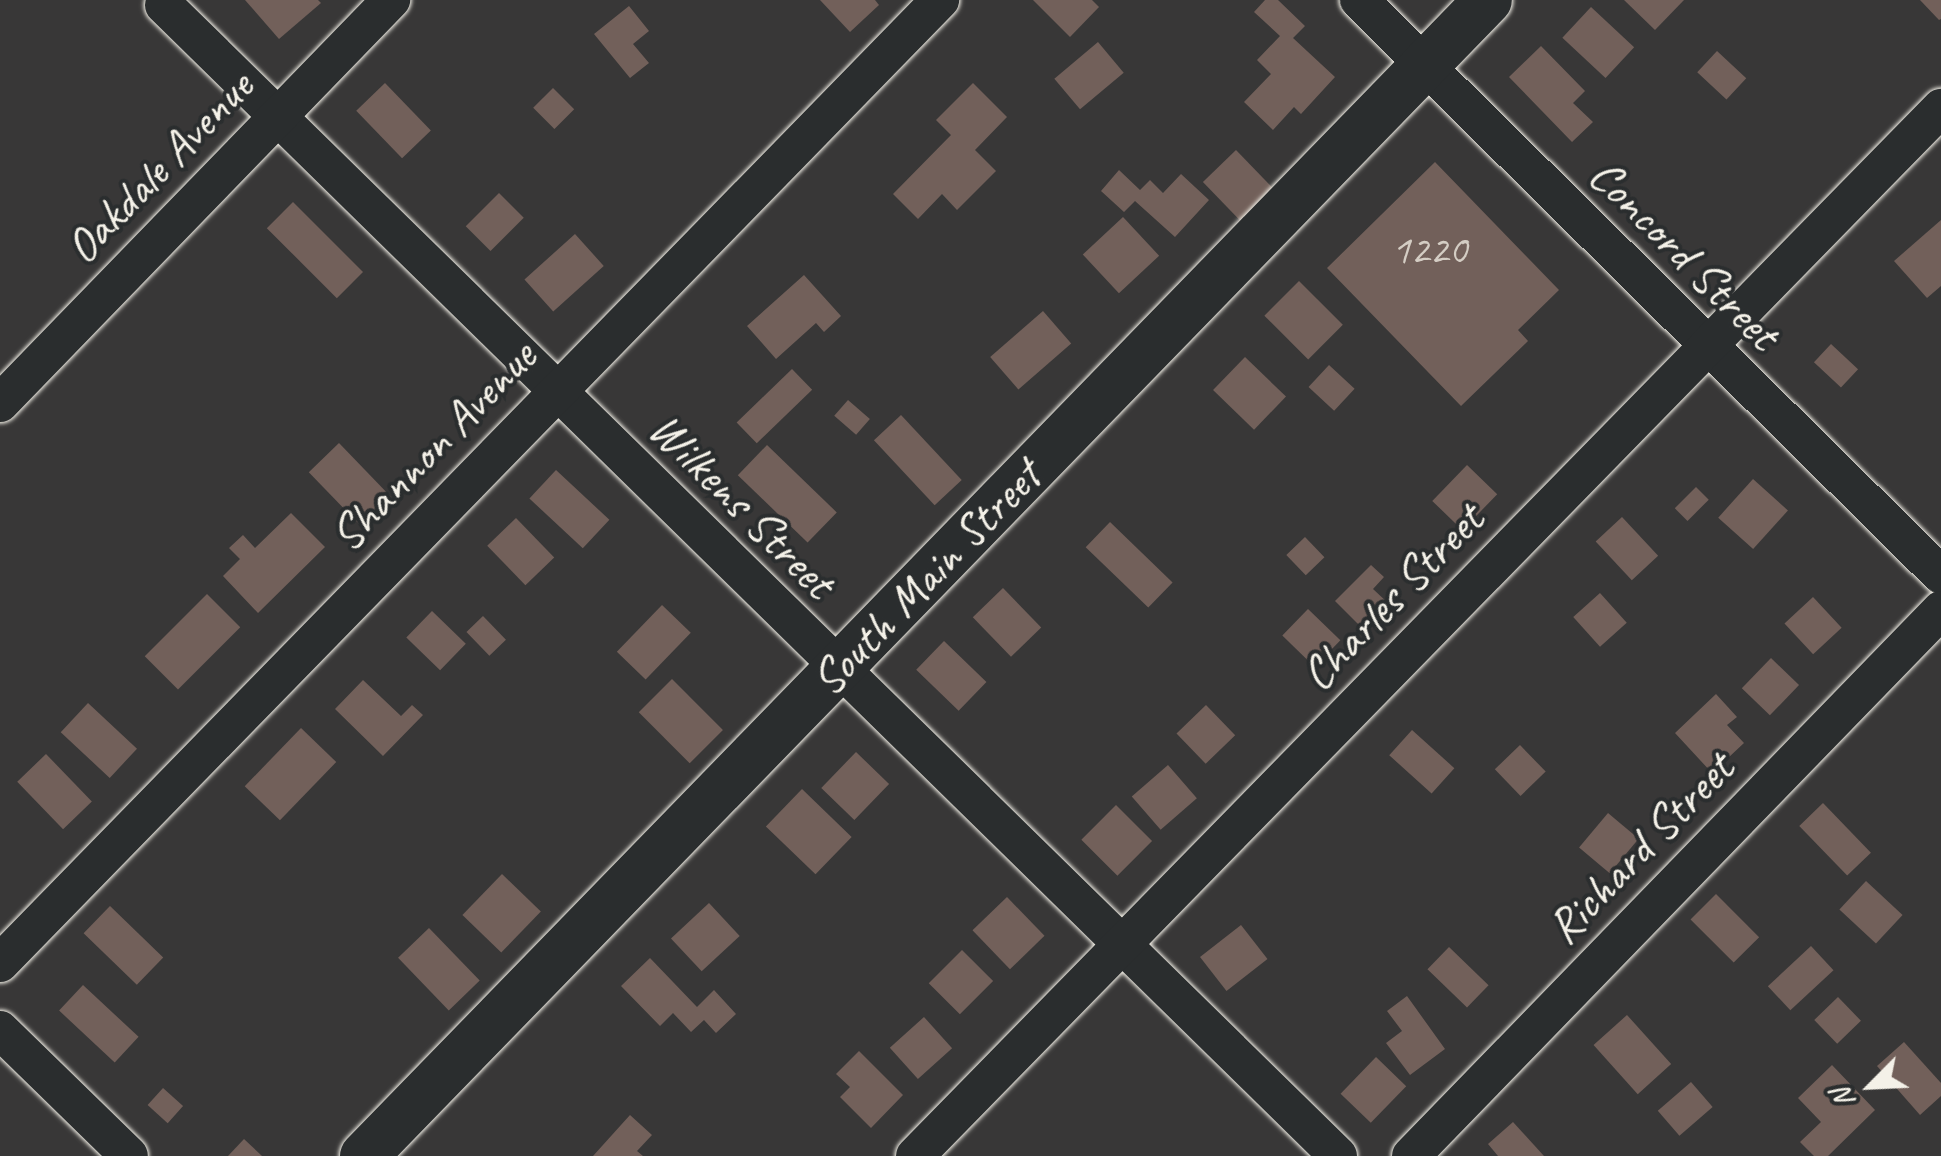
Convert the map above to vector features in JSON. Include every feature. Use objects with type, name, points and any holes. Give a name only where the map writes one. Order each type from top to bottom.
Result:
[{"type":"street","name":"Oakdale Avenue","points":[[0,403],[391,0]]},
{"type":"street","name":"Shannon Avenue","points":[[0,963],[940,0]]},
{"type":"street","name":"Concord Street","points":[[1359,0],[1706,348],[1941,575]]},
{"type":"street","name":"South Main Street","points":[[364,1156],[1488,0]]},
{"type":"street","name":"Wilkens Street","points":[[164,5],[837,671],[1338,1156]]},
{"type":"street","name":"Charles Street","points":[[915,1156],[1941,108]]},
{"type":"street","name":"Richard Street","points":[[1411,1156],[1941,610]]},
{"type":"street","points":[[0,1030],[129,1156]]},
{"type":"building","points":[[245,0],[318,0],[321,3],[279,39]]},
{"type":"building","points":[[820,0],[875,0],[879,5],[850,32]]},
{"type":"building","points":[[1033,0],[1092,0],[1099,7],[1070,37]]},
{"type":"building","points":[[1265,0],[1278,0],[1305,26],[1293,38],[1335,77],[1301,114],[1294,107],[1273,130],[1244,102],[1271,74],[1257,60],[1280,36],[1254,12]]},
{"type":"building","points":[[1624,0],[1684,0],[1655,30]]},
{"type":"building","points":[[1920,0],[1941,0],[1941,19],[1939,20]]},
{"type":"building","points":[[629,6],[649,31],[633,44],[649,63],[630,78],[594,34]]},
{"type":"building","points":[[1591,7],[1634,47],[1606,78],[1562,38]]},
{"type":"building","points":[[1098,42],[1124,73],[1080,109],[1054,79]]},
{"type":"building","points":[[1541,46],[1585,91],[1573,103],[1593,122],[1572,142],[1509,77]]},
{"type":"building","points":[[1717,51],[1746,78],[1726,99],[1697,72]]},
{"type":"building","points":[[385,83],[431,130],[402,158],[356,111]]},
{"type":"building","points":[[973,83],[1007,117],[975,150],[996,171],[957,210],[942,194],[918,219],[893,194],[951,135],[936,120]]},
{"type":"building","points":[[553,88],[574,109],[554,129],[533,108]]},
{"type":"building","points":[[1236,150],[1282,197],[1249,229],[1203,182]]},
{"type":"building","points":[[1435,162],[1559,290],[1518,330],[1528,341],[1461,406],[1327,268]]},
{"type":"building","points":[[1119,170],[1140,190],[1150,180],[1163,193],[1181,174],[1209,200],[1175,237],[1135,201],[1124,212],[1101,191]]},
{"type":"building","points":[[499,193],[524,218],[491,251],[466,226]]},
{"type":"building","points":[[293,202],[363,272],[337,298],[267,228]]},
{"type":"building","points":[[1123,217],[1159,256],[1119,293],[1083,255]]},
{"type":"building","points":[[1941,220],[1941,286],[1927,298],[1894,261]]},
{"type":"building","points":[[575,234],[604,266],[553,311],[524,280]]},
{"type":"building","points":[[804,275],[841,316],[824,332],[816,323],[776,359],[747,326]]},
{"type":"building","points":[[1299,281],[1343,325],[1308,359],[1264,316]]},
{"type":"building","points":[[1043,311],[1071,343],[1018,389],[990,357]]},
{"type":"building","points":[[1831,344],[1858,369],[1841,388],[1814,362]]},
{"type":"building","points":[[1245,357],[1286,397],[1254,430],[1213,390]]},
{"type":"building","points":[[1329,365],[1355,389],[1334,411],[1309,387]]},
{"type":"building","points":[[792,369],[812,390],[757,443],[737,422]]},
{"type":"building","points":[[848,400],[870,419],[856,435],[834,416]]},
{"type":"building","points":[[901,415],[962,480],[935,505],[874,440]]},
{"type":"building","points":[[339,443],[392,498],[362,528],[309,472]]},
{"type":"building","points":[[767,445],[837,512],[808,543],[738,475]]},
{"type":"building","points":[[1467,465],[1497,494],[1462,530],[1432,501]]},
{"type":"building","points":[[556,470],[609,520],[583,548],[529,499]]},
{"type":"building","points":[[1753,479],[1788,510],[1753,549],[1718,518]]},
{"type":"building","points":[[1696,487],[1709,500],[1688,521],[1675,508]]},
{"type":"building","points":[[291,513],[325,547],[258,613],[223,576],[240,559],[229,548],[243,535],[255,548]]},
{"type":"building","points":[[1622,517],[1658,556],[1632,580],[1596,542]]},
{"type":"building","points":[[516,518],[554,558],[525,585],[487,546]]},
{"type":"building","points":[[1110,522],[1173,582],[1148,608],[1086,547]]},
{"type":"building","points":[[1305,537],[1324,557],[1306,575],[1286,555]]},
{"type":"building","points":[[1371,565],[1384,577],[1373,589],[1388,603],[1363,629],[1335,601]]},
{"type":"building","points":[[1003,588],[1041,628],[1011,657],[973,617]]},
{"type":"building","points":[[1600,593],[1627,623],[1600,647],[1573,617]]},
{"type":"building","points":[[207,594],[240,627],[178,689],[145,656]]},
{"type":"building","points":[[1813,597],[1842,628],[1813,654],[1784,624]]},
{"type":"building","points":[[662,605],[691,633],[646,680],[617,652]]},
{"type":"building","points":[[1308,609],[1340,640],[1315,667],[1282,636]]},
{"type":"building","points":[[432,611],[466,644],[440,670],[406,638]]},
{"type":"building","points":[[483,616],[506,640],[489,656],[466,632]]},
{"type":"building","points":[[944,641],[986,682],[959,711],[916,670]]},
{"type":"building","points":[[1771,658],[1799,685],[1770,715],[1742,688]]},
{"type":"building","points":[[672,679],[723,730],[690,763],[639,712]]},
{"type":"building","points":[[363,680],[401,716],[412,705],[423,715],[383,756],[335,709]]},
{"type":"building","points":[[1716,694],[1737,717],[1727,725],[1744,743],[1712,773],[1675,733]]},
{"type":"building","points":[[88,703],[137,749],[110,778],[61,732]]},
{"type":"building","points":[[1206,705],[1235,735],[1206,764],[1177,733]]},
{"type":"building","points":[[301,728],[336,762],[280,820],[245,786]]},
{"type":"building","points":[[1412,730],[1454,768],[1432,793],[1389,755]]},
{"type":"building","points":[[1520,745],[1546,772],[1521,796],[1495,769]]},
{"type":"building","points":[[856,752],[889,784],[854,820],[821,788]]},
{"type":"building","points":[[46,754],[92,801],[63,829],[17,782]]},
{"type":"building","points":[[1168,765],[1197,798],[1161,830],[1132,796]]},
{"type":"building","points":[[802,789],[852,837],[816,874],[766,826]]},
{"type":"building","points":[[1823,803],[1871,853],[1847,876],[1799,826]]},
{"type":"building","points":[[1116,805],[1152,841],[1117,876],[1081,840]]},
{"type":"building","points":[[1608,813],[1639,839],[1610,873],[1579,847]]},
{"type":"building","points":[[502,874],[541,912],[501,953],[462,915]]},
{"type":"building","points":[[1866,881],[1903,915],[1876,944],[1839,910]]},
{"type":"building","points":[[1716,894],[1759,937],[1734,963],[1691,919]]},
{"type":"building","points":[[1007,897],[1045,936],[1010,969],[972,930]]},
{"type":"building","points":[[709,903],[740,936],[702,971],[671,938]]},
{"type":"building","points":[[110,906],[163,957],[137,985],[84,933]]},
{"type":"building","points":[[1241,925],[1267,959],[1226,991],[1200,957]]},
{"type":"building","points":[[429,928],[480,981],[449,1010],[398,958]]},
{"type":"building","points":[[1811,946],[1834,970],[1790,1010],[1768,986]]},
{"type":"building","points":[[1449,947],[1489,985],[1467,1008],[1427,969]]},
{"type":"building","points":[[962,950],[993,981],[960,1014],[929,983]]},
{"type":"building","points":[[650,958],[697,1007],[714,990],[736,1014],[716,1033],[704,1020],[691,1032],[673,1013],[660,1026],[621,986]]},
{"type":"building","points":[[83,985],[139,1037],[115,1062],[59,1011]]},
{"type":"building","points":[[1407,996],[1445,1049],[1410,1075],[1386,1043],[1402,1031],[1387,1011]]},
{"type":"building","points":[[1838,997],[1861,1021],[1837,1044],[1814,1020]]},
{"type":"building","points":[[1627,1015],[1671,1064],[1638,1094],[1594,1045]]},
{"type":"building","points":[[924,1017],[952,1048],[918,1079],[890,1048]]},
{"type":"building","points":[[1904,1042],[1941,1083],[1941,1096],[1920,1115],[1877,1066]]},
{"type":"building","points":[[859,1051],[903,1095],[871,1128],[840,1097],[850,1087],[836,1074]]},
{"type":"building","points":[[1376,1057],[1406,1086],[1371,1123],[1341,1094]]},
{"type":"building","points":[[1832,1065],[1875,1110],[1828,1156],[1814,1156],[1800,1142],[1821,1122],[1798,1098]]},
{"type":"building","points":[[1691,1082],[1713,1107],[1679,1136],[1658,1111]]},
{"type":"building","points":[[163,1088],[183,1106],[168,1123],[148,1105]]},
{"type":"building","points":[[630,1115],[652,1135],[637,1151],[643,1156],[593,1156]]},
{"type":"building","points":[[1513,1122],[1544,1156],[1498,1156],[1488,1144]]},
{"type":"building","points":[[244,1139],[262,1156],[228,1156]]}]
